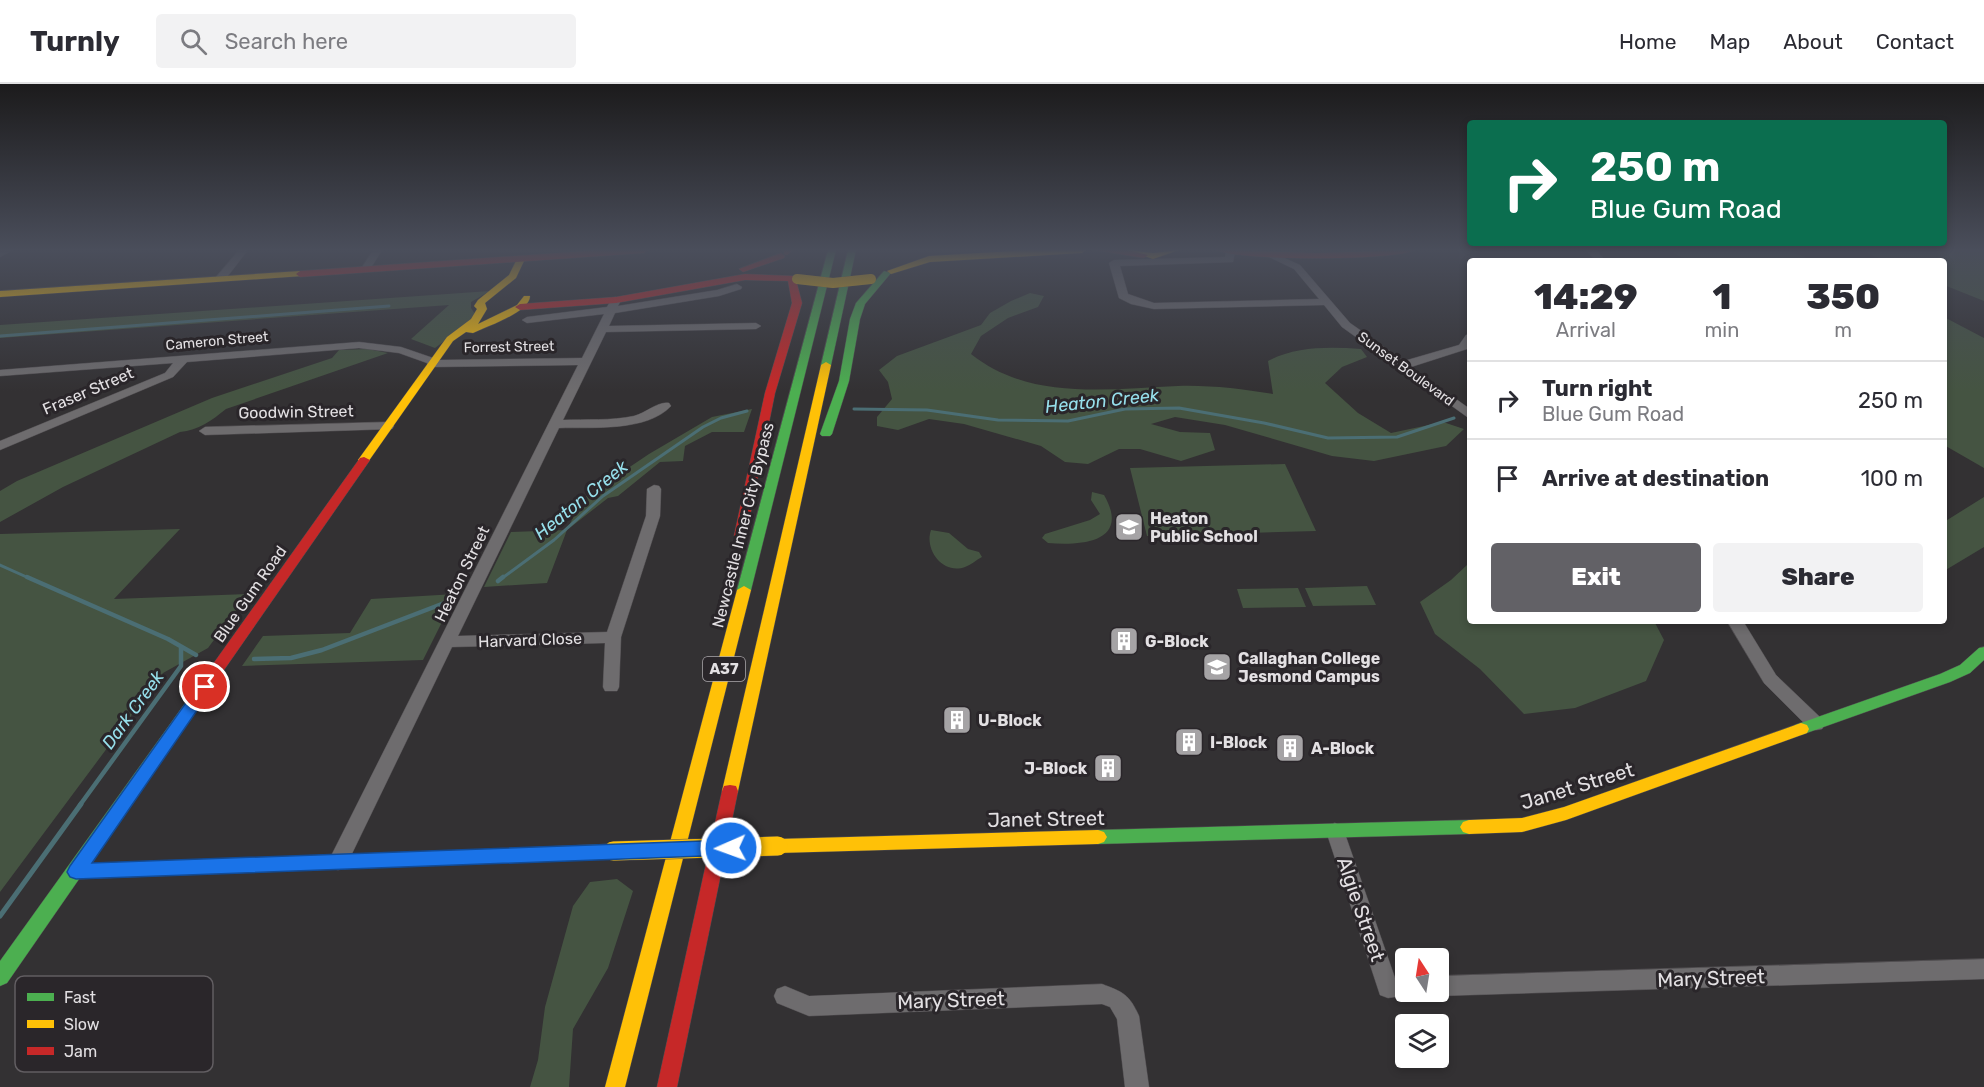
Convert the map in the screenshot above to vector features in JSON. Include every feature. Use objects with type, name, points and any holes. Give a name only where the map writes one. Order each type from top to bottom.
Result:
[{"type":"main road","name":"Blue Gum Road","points":[[0,977],[433,362],[457,333],[475,321],[482,309],[481,302],[488,297]]},
{"type":"main road","points":[[514,297],[520,302],[614,305],[649,297]]},
{"type":"main road","points":[[519,297],[520,302]]},
{"type":"main road","points":[[482,309],[494,312],[520,302],[599,297]]},
{"type":"main road","points":[[738,547],[767,404],[797,303],[796,297]]},
{"type":"main road","name":"Newcastle Inner City Bypass","points":[[615,1087],[820,297]]},
{"type":"main road","name":"A37","points":[[667,1087],[675,1042],[841,297]]},
{"type":"main road","points":[[779,572],[800,529],[812,482],[844,381],[855,319],[861,303],[867,297]]},
{"type":"main road","name":"Blue Gum Road","points":[[444,347],[520,302]]},
{"type":"main road","points":[[726,599],[728,651]]},
{"type":"main road","name":"Janet Street","points":[[76,872],[613,851],[1507,826],[1548,819],[1952,675],[1980,661]]},
{"type":"street","points":[[527,320],[614,305],[680,297]]},
{"type":"street","points":[[1125,297],[1135,302],[1154,306],[1326,302]]},
{"type":"street","name":"Sunset Boulevard","points":[[1322,297],[1347,325],[1467,414]]},
{"type":"street","name":"Heaton Street","points":[[338,862],[614,305]]},
{"type":"street","points":[[603,329],[756,326]]},
{"type":"street","points":[[1404,365],[1464,346],[1467,342]]},
{"type":"street","name":"Cameron Street","points":[[0,373],[359,345],[401,350],[433,362]]},
{"type":"street","name":"Fraser Street","points":[[0,446],[169,375],[183,359]]},
{"type":"street","name":"Forrest Street","points":[[433,362],[587,361]]},
{"type":"street","points":[[556,424],[634,420],[654,414],[665,406]]},
{"type":"street","name":"Goodwin Street","points":[[205,431],[388,426]]},
{"type":"street","points":[[611,687],[613,637],[653,516],[654,489]]},
{"type":"street","points":[[1737,624],[1770,679],[1816,724]]},
{"type":"street","name":"Harvard Close","points":[[448,642],[613,637]]},
{"type":"street","name":"Algie Street","points":[[1335,831],[1395,982]]},
{"type":"street","name":"Mary Street","points":[[1449,986],[1984,969]]},
{"type":"street","name":"Mary Street","points":[[785,996],[809,1006],[1102,994],[1118,1000],[1128,1016],[1137,1087]]},
{"type":"green space","points":[[406,297],[480,297],[471,302],[471,308],[475,314],[471,321],[435,348],[411,339],[449,305],[0,338],[0,325]]},
{"type":"green space","points":[[1021,297],[1044,297],[1038,307],[1008,318],[981,336],[971,354],[994,369],[1018,379],[1044,386],[1070,389],[1202,386],[1273,394],[1268,361],[1302,350],[1361,349],[1367,357],[1342,367],[1325,383],[1358,413],[1391,433],[1443,422],[1464,429],[1446,446],[1374,461],[1332,456],[1225,425],[1175,417],[1151,424],[1180,432],[1210,433],[1215,450],[1181,461],[1140,449],[1119,449],[1088,464],[1065,462],[1041,446],[964,424],[929,419],[898,430],[877,426],[877,417],[892,399],[888,382],[879,370],[897,356],[981,325],[990,313]]},
{"type":"green space","points":[[1947,319],[1984,338],[1984,468],[1947,447]]},
{"type":"green space","points":[[368,349],[388,353],[226,409],[204,424],[180,432],[63,487],[0,522],[0,491],[17,481],[212,398],[332,358],[339,350]]},
{"type":"green space","points":[[752,409],[744,432],[712,432],[685,446],[683,461],[660,462],[618,496],[608,498],[567,530],[582,499],[649,454],[712,417]]},
{"type":"green space","points":[[1285,464],[1316,531],[1147,536],[1130,468]]},
{"type":"green space","points":[[1092,492],[1104,495],[1111,511],[1111,523],[1107,532],[1088,542],[1048,543],[1042,538],[1045,534],[1090,520],[1100,514],[1091,500]]},
{"type":"green space","points":[[1984,497],[1984,547],[1947,569],[1947,520]]},
{"type":"green space","points":[[180,529],[114,599],[248,594],[208,648],[163,673],[0,892],[0,534]]},
{"type":"green space","points":[[567,530],[547,583],[484,587],[511,532]]},
{"type":"green space","points":[[931,530],[949,533],[968,549],[979,552],[982,557],[957,569],[943,564],[937,559],[930,545]]},
{"type":"green space","points":[[1467,565],[1467,624],[1656,624],[1664,640],[1646,681],[1575,708],[1524,714],[1480,669],[1435,634],[1420,602],[1451,580]]},
{"type":"green space","points":[[1367,586],[1376,605],[1313,606],[1305,588]]},
{"type":"green space","points":[[1298,588],[1306,607],[1243,608],[1237,589]]},
{"type":"green space","points":[[456,594],[423,660],[242,666],[263,636],[350,633],[371,599]]},
{"type":"green space","points":[[617,879],[633,891],[608,968],[573,1029],[569,1087],[530,1087],[538,1060],[545,1007],[573,906],[590,882]]},
{"type":"waterway","points":[[0,336],[389,306]]},
{"type":"waterway","name":"Heaton Creek","points":[[854,409],[927,410],[998,420],[1068,421],[1125,409],[1179,408],[1264,423],[1328,438],[1397,437],[1454,418]]},
{"type":"waterway","name":"Heaton Creek","points":[[501,579],[554,540],[603,496],[703,427],[721,418],[747,411]]},
{"type":"waterway","name":"Dark Creek","points":[[0,565],[31,579]]},
{"type":"waterway","name":"Dark Creek","points":[[27,577],[168,639],[196,655]]},
{"type":"waterway","name":"Heaton Creek","points":[[498,581],[503,577]]},
{"type":"waterway","name":"Heaton Creek","points":[[254,659],[291,658],[322,650],[447,602]]},
{"type":"waterway","name":"Dark Creek","points":[[80,805],[181,666],[181,648]]},
{"type":"waterway","name":"Dark Creek","points":[[0,916],[81,804]]},
{"type":"traffic: fast","points":[[744,590],[820,297]]},
{"type":"traffic: fast","points":[[826,365],[841,297]]},
{"type":"traffic: fast","points":[[826,434],[844,381],[855,319],[861,303],[866,297]]},
{"type":"traffic: fast","points":[[1801,729],[1945,678],[1965,669],[1984,652]]},
{"type":"traffic: fast","points":[[0,977],[196,699]]},
{"type":"traffic: fast","points":[[1098,837],[1469,827]]},
{"type":"traffic: fast","points":[[497,856],[613,851]]},
{"type":"traffic: slow","points":[[364,460],[450,339],[475,321],[482,309],[479,306],[481,302],[487,297]]},
{"type":"traffic: slow","points":[[470,331],[520,307],[527,298]]},
{"type":"traffic: slow","points":[[730,791],[826,365]]},
{"type":"traffic: slow","points":[[615,1087],[744,590]]},
{"type":"traffic: slow","points":[[1469,827],[1522,825],[1566,813],[1801,729]]},
{"type":"traffic: slow","points":[[778,846],[1098,837]]},
{"type":"traffic: slow","points":[[613,851],[778,846]]},
{"type":"traffic: jam","points":[[520,307],[634,297]]},
{"type":"traffic: jam","points":[[740,536],[770,393],[797,303],[796,297]]},
{"type":"traffic: jam","points":[[196,699],[364,460]]},
{"type":"traffic: jam","points":[[667,1087],[730,791]]},
{"type":"traffic: jam","points":[[76,872],[497,856]]},
{"type":"place","name":"Heaton Public School","points":[[1129,527]]},
{"type":"place","name":"G-Block","points":[[1124,641]]},
{"type":"place","name":"Callaghan College Jesmond Campus","points":[[1217,667]]},
{"type":"place","name":"U-Block","points":[[957,720]]},
{"type":"place","name":"I-Block","points":[[1189,742]]},
{"type":"place","name":"A-Block","points":[[1290,748]]},
{"type":"place","name":"J-Block","points":[[1108,768]]},
{"type":"route","points":[[205,687],[76,872],[731,848]]}]
